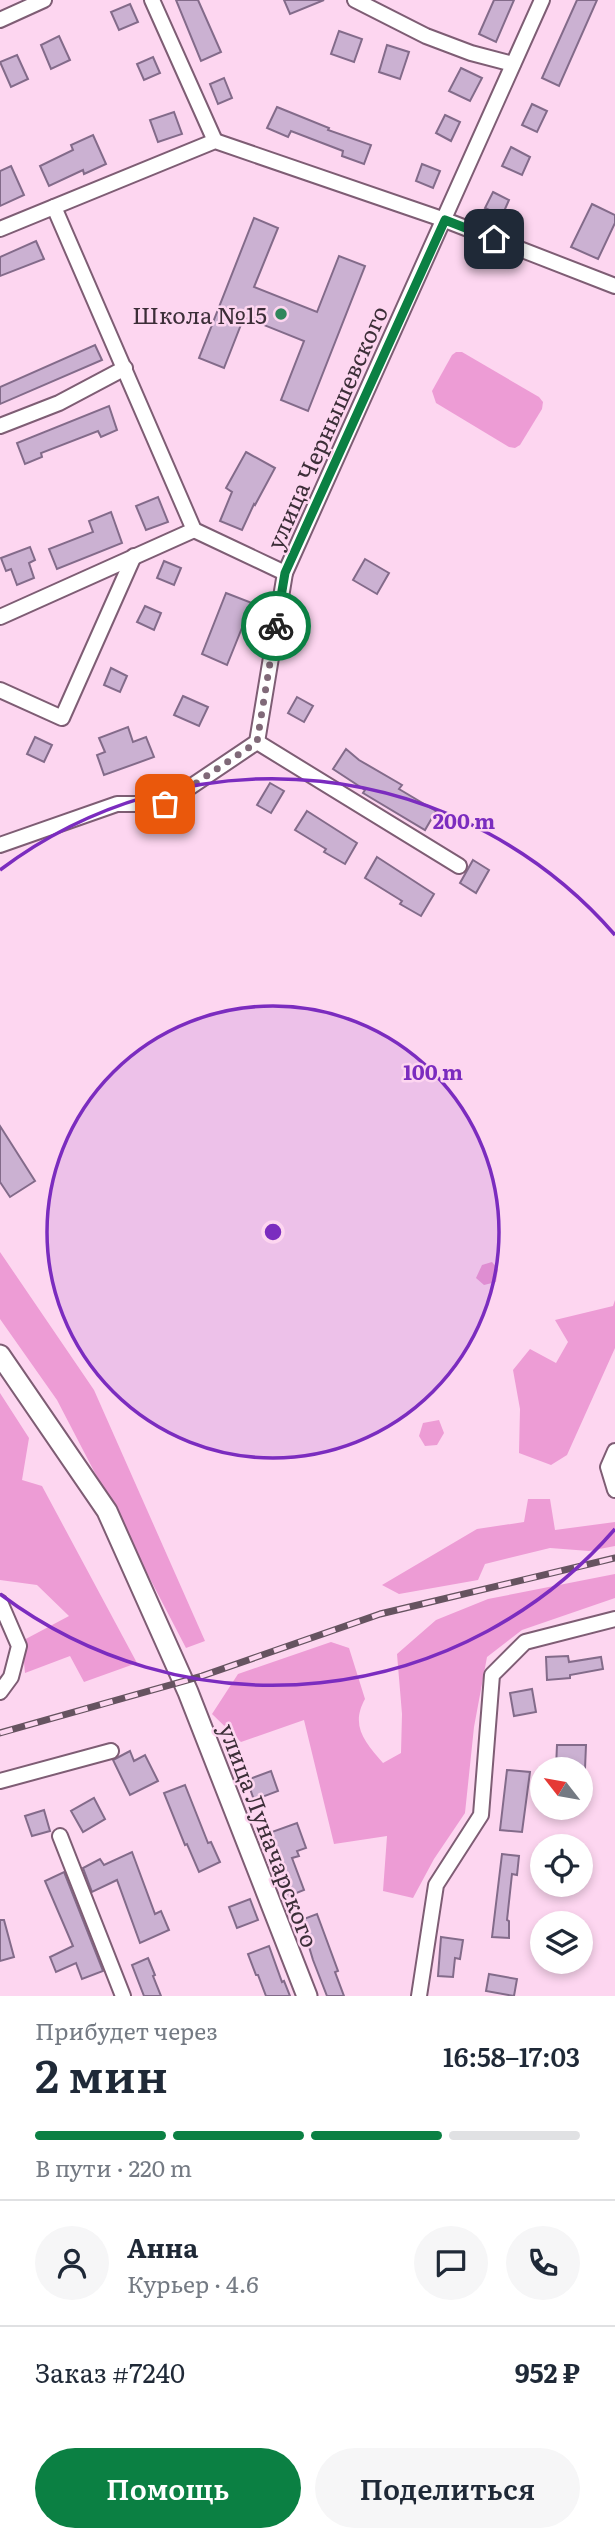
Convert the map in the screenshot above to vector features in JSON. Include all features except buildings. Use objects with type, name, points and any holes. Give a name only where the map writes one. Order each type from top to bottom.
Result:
[{"type":"main road","name":"улица Луначарского","points":[[0,1355],[107,1511],[188,1692],[307,1996]]},
{"type":"street","points":[[0,20],[44,0]]},
{"type":"street","points":[[152,0],[215,141]]},
{"type":"street","points":[[355,0],[426,36],[471,53],[513,64]]},
{"type":"street","name":"улица Чернышевского","points":[[257,742],[285,573],[542,0]]},
{"type":"street","points":[[0,229],[215,141],[445,220],[615,286]]},
{"type":"street","points":[[54,207],[194,530],[285,573]]},
{"type":"street","points":[[0,426],[59,403],[125,368]]},
{"type":"street","points":[[0,617],[194,530]]},
{"type":"street","points":[[0,690],[62,718],[134,556]]},
{"type":"street","points":[[0,845],[117,804],[165,804],[257,742],[459,866]]},
{"type":"street","points":[[615,1451],[608,1467],[615,1490]]},
{"type":"street","points":[[0,1602],[19,1646],[11,1677],[0,1692]]},
{"type":"street","points":[[419,1996],[436,1885],[481,1815],[492,1675],[525,1642],[615,1619]]},
{"type":"street","points":[[0,1782],[111,1751]]},
{"type":"street","points":[[60,1836],[122,1996]]},
{"type":"shaded area","points":[[456,352],[462,352],[539,397],[543,402],[542,409],[520,445],[509,447],[436,403],[432,391]]},
{"type":"shaded area","points":[[0,1252],[94,1390],[205,1641],[186,1648],[57,1400],[0,1319]]},
{"type":"shaded area","points":[[492,1262],[498,1269],[496,1282],[484,1285],[476,1278],[482,1265]]},
{"type":"shaded area","points":[[615,1300],[615,1348],[567,1455],[551,1465],[519,1453],[520,1409],[513,1370],[530,1349],[556,1363],[568,1342],[555,1320],[613,1306]]},
{"type":"shaded area","points":[[0,1393],[29,1438],[22,1480],[42,1486],[137,1663],[84,1682],[70,1656],[25,1673],[22,1641],[69,1616],[37,1585],[0,1580]]},
{"type":"shaded area","points":[[439,1420],[444,1433],[437,1445],[425,1446],[419,1436],[423,1423]]},
{"type":"shaded area","points":[[528,1499],[550,1499],[555,1530],[615,1522],[615,1546],[589,1551],[550,1548],[485,1564],[478,1580],[399,1594],[382,1585],[477,1529],[524,1522]]},
{"type":"shaded area","points":[[615,1574],[615,1598],[522,1630],[487,1657],[474,1727],[465,1813],[434,1859],[413,1898],[383,1891],[387,1836],[334,1844],[304,1720],[241,1742],[212,1714],[238,1674],[331,1642],[349,1648],[365,1699],[359,1726],[365,1741],[383,1763],[401,1753],[402,1714],[397,1654],[436,1620],[488,1599]]},
{"type":"railway","points":[[0,1733],[202,1676],[380,1614],[615,1558]]},
{"type":"way so far","points":[[165,804],[257,742],[276,626]]},
{"type":"place","name":"Школа №15","points":[[281,314]]},
{"type":"route","points":[[276,626],[285,573],[445,220],[494,239]]}]
